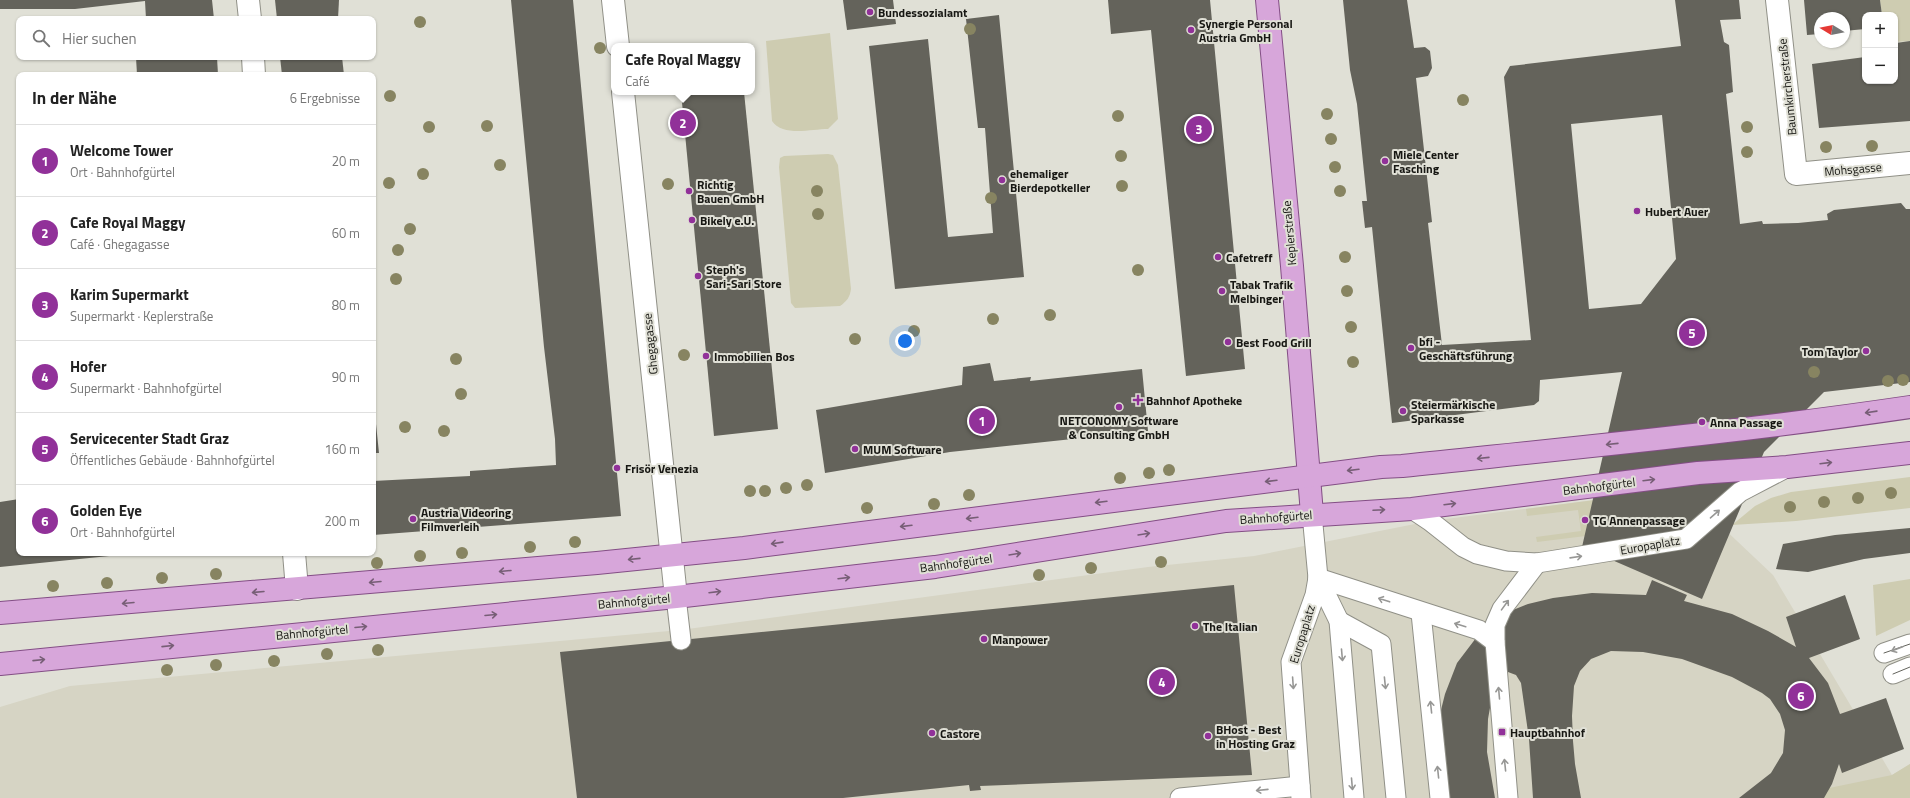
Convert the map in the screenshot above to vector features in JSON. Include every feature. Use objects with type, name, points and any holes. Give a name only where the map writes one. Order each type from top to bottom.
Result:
[{"type":"main road","name":"Keplerstraße","points":[[1267,0],[1310,476],[1312,514]]},
{"type":"main road","points":[[0,613],[297,589],[744,548],[902,526],[1381,467],[1722,432],[1910,407]]},
{"type":"main road","name":"Bahnhofgürtel","points":[[0,664],[676,597],[935,567],[1226,521],[1312,514],[1412,509],[1698,473],[1787,467],[1910,453]]},
{"type":"street","points":[[248,0],[250,16]]},
{"type":"street","points":[[613,0],[618,43]]},
{"type":"street","name":"Baumkircherstraße","points":[[1777,0],[1796,174]]},
{"type":"street","points":[[253,60],[254,72]]},
{"type":"street","name":"Ghegagasse","points":[[623,95],[673,555],[676,597]]},
{"type":"street","name":"Mohsgasse","points":[[1796,174],[1910,163]]},
{"type":"street","points":[[294,556],[297,589]]},
{"type":"lane","name":"Europaplatz","points":[[1412,509],[1430,521],[1462,547],[1477,554],[1506,561],[1537,563],[1686,539],[1740,492],[1787,467]]},
{"type":"lane","name":"Europaplatz","points":[[1180,798],[1301,792],[1291,662],[1315,595],[1318,578],[1312,514]]},
{"type":"lane","points":[[1508,798],[1495,642],[1495,625],[1502,609],[1537,563]]},
{"type":"lane","name":"Europaplatz","points":[[1318,578],[1339,621],[1354,798]]},
{"type":"lane","points":[[1318,578],[1421,613],[1479,630],[1495,642]]},
{"type":"lane","points":[[676,597],[681,640]]},
{"type":"lane","points":[[1421,613],[1440,798]]},
{"type":"lane","points":[[1339,621],[1381,644],[1396,798]]},
{"type":"lane","points":[[1884,653],[1910,644]]},
{"type":"shaded area","points":[[1880,0],[1910,0],[1910,41],[1898,42],[1898,12],[1882,12]]},
{"type":"shaded area","points":[[830,33],[838,119],[828,129],[790,131],[777,126],[772,121],[766,41]]},
{"type":"shaded area","points":[[833,155],[838,165],[851,292],[848,299],[840,306],[795,308],[791,303],[779,167],[780,158],[784,156]]},
{"type":"shaded area","points":[[1910,477],[1910,508],[1796,521],[1732,525],[1755,506],[1771,498],[1791,492]]},
{"type":"shaded area","points":[[1687,488],[1700,506],[1773,575],[1892,775],[1910,764],[1910,798],[0,798],[0,707],[70,686],[680,630],[1148,567],[1254,556],[1430,521]]},
{"type":"shaded area","points":[[1687,488],[1675,525],[1537,542],[1536,537],[1581,531],[1578,510],[1527,516],[1526,509]]},
{"type":"shaded area","points":[[1910,579],[1910,620],[1876,636],[1873,585]]},
{"type":"shaded area","points":[[1910,764],[1910,798],[1803,798],[1805,793],[1892,775]]},
{"type":"building","points":[[0,0],[212,0],[214,16],[146,16],[145,1],[75,9],[0,9]]},
{"type":"building","points":[[275,0],[339,0],[338,16],[277,16]]},
{"type":"building","points":[[511,0],[573,0],[621,516],[376,535],[376,481],[470,476],[470,471],[556,465],[555,439],[544,347]]},
{"type":"building","name":"Bundessozialamt","points":[[843,0],[893,0],[896,24],[847,30]]},
{"type":"building","points":[[1108,0],[1210,0],[1245,369],[1186,376],[1151,30],[1111,34]]},
{"type":"building","points":[[1343,0],[1407,0],[1414,48],[1425,47],[1430,51],[1432,68],[1428,76],[1416,78],[1432,222],[1428,223],[1442,345],[1531,340],[1504,77],[1510,66],[1681,46],[1675,0],[1739,0],[1741,19],[1720,20],[1724,42],[1729,45],[1733,92],[1726,94],[1740,224],[1762,221],[1763,224],[1828,220],[1827,214],[1834,210],[1901,203],[1906,209],[1910,209],[1910,382],[1824,392],[1764,452],[1702,599],[1582,547],[1622,372],[1540,380],[1539,401],[1534,405],[1392,423],[1372,227],[1365,228],[1362,201],[1367,201],[1357,104],[1350,70]],"holes":[[[1662,115],[1676,259],[1641,304],[1589,309],[1571,124]]]},
{"type":"building","points":[[1804,0],[1880,0],[1882,12],[1862,12],[1862,29],[1850,30],[1850,12],[1814,12],[1814,34],[1807,35]]},
{"type":"building","points":[[999,15],[1024,277],[895,289],[869,46],[928,39],[948,237],[993,233],[985,128],[978,128],[966,19]]},
{"type":"building","points":[[1910,41],[1910,121],[1819,128],[1812,64],[1862,57],[1862,84],[1898,84],[1898,43]]},
{"type":"building","points":[[136,60],[217,60],[218,72],[137,72]]},
{"type":"building","points":[[280,60],[342,60],[344,72],[282,72]]},
{"type":"building","points":[[681,95],[744,95],[778,429],[714,436]]},
{"type":"building","points":[[990,363],[994,381],[1031,377],[1030,381],[1142,369],[1148,431],[950,452],[825,473],[816,410],[962,385],[963,367]]},
{"type":"building","points":[[376,424],[379,453],[376,453]]},
{"type":"building","points":[[16,499],[16,556],[109,556],[0,567],[0,502]]},
{"type":"building","points":[[1910,528],[1910,553],[1864,559],[1808,572],[1776,569],[1783,544],[1835,535]]},
{"type":"building","points":[[1652,580],[1687,595],[1684,601],[1732,614],[1768,631],[1796,647],[1786,617],[1845,595],[1860,639],[1809,658],[1828,683],[1840,714],[1886,698],[1904,749],[1842,773],[1839,764],[1832,784],[1824,798],[1739,798],[1771,773],[1783,753],[1785,730],[1780,714],[1770,699],[1732,677],[1682,659],[1643,652],[1611,651],[1591,659],[1580,671],[1574,686],[1572,716],[1573,741],[1575,764],[1581,798],[1533,798],[1529,739],[1521,683],[1516,675],[1508,672],[1503,673],[1491,702],[1488,719],[1487,752],[1495,798],[1446,798],[1439,728],[1441,710],[1445,694],[1457,663],[1476,638],[1500,618],[1513,610],[1528,604],[1553,598],[1592,593],[1646,595]]},
{"type":"building","points":[[1234,585],[1252,775],[980,786],[981,790],[970,791],[969,785],[843,798],[577,798],[560,652]]},
{"type":"tram line","points":[[1884,653],[1910,644]]},
{"type":"tram line","points":[[1893,674],[1910,667]]},
{"type":"place","name":"Bundessozialamt","points":[[870,12]]},
{"type":"place","name":"Synergie Personal Austria GmbH","points":[[1191,30]]},
{"type":"place","name":"Cafe Royal Maggy","points":[[683,123]]},
{"type":"place","name":"Karim Supermarkt","points":[[1199,129]]},
{"type":"place","name":"Miele Center Fasching","points":[[1385,161]]},
{"type":"place","name":"ehemaliger Bierdepotkeller","points":[[1002,180]]},
{"type":"place","name":"Richtig Bauen GmbH","points":[[689,191]]},
{"type":"place","name":"Hubert Auer","points":[[1637,211]]},
{"type":"place","name":"Bikely e.U.","points":[[692,220]]},
{"type":"place","name":"Cafetreff","points":[[1218,257]]},
{"type":"place","name":"Steph's Sari-Sari Store","points":[[698,276]]},
{"type":"place","name":"Tabak Trafik Melbinger","points":[[1222,291]]},
{"type":"place","name":"Servicecenter Stadt Graz","points":[[1692,333]]},
{"type":"place","name":"Best Food Grill","points":[[1228,342]]},
{"type":"place","name":"bfi - Geschäftsführung","points":[[1411,348]]},
{"type":"place","name":"Tom Taylor","points":[[1866,351]]},
{"type":"place","name":"Immobilien Bos","points":[[706,356]]},
{"type":"place","name":"Bahnhof Apotheke","points":[[1138,400]]},
{"type":"place","name":"NETCONOMY Software & Consulting GmbH","points":[[1119,407]]},
{"type":"place","name":"Steiermärkische Sparkasse","points":[[1403,411]]},
{"type":"place","name":"Welcome Tower","points":[[982,421]]},
{"type":"place","name":"Anna Passage","points":[[1702,422]]},
{"type":"place","name":"MUM Software","points":[[855,449]]},
{"type":"place","name":"Frisör Venezia","points":[[617,468]]},
{"type":"place","name":"Austria Videoring Filmverleih","points":[[413,519]]},
{"type":"place","name":"TG Annenpassage","points":[[1585,520]]},
{"type":"place","name":"The Italian","points":[[1195,626]]},
{"type":"place","name":"Manpower","points":[[984,639]]},
{"type":"place","name":"Hofer","points":[[1162,682]]},
{"type":"place","name":"Golden Eye","points":[[1801,696]]},
{"type":"place","name":"Hauptbahnhof","points":[[1502,732]]},
{"type":"place","name":"Castore","points":[[932,733]]},
{"type":"place","name":"BHost - Best in Hosting Graz","points":[[1208,736]]}]
